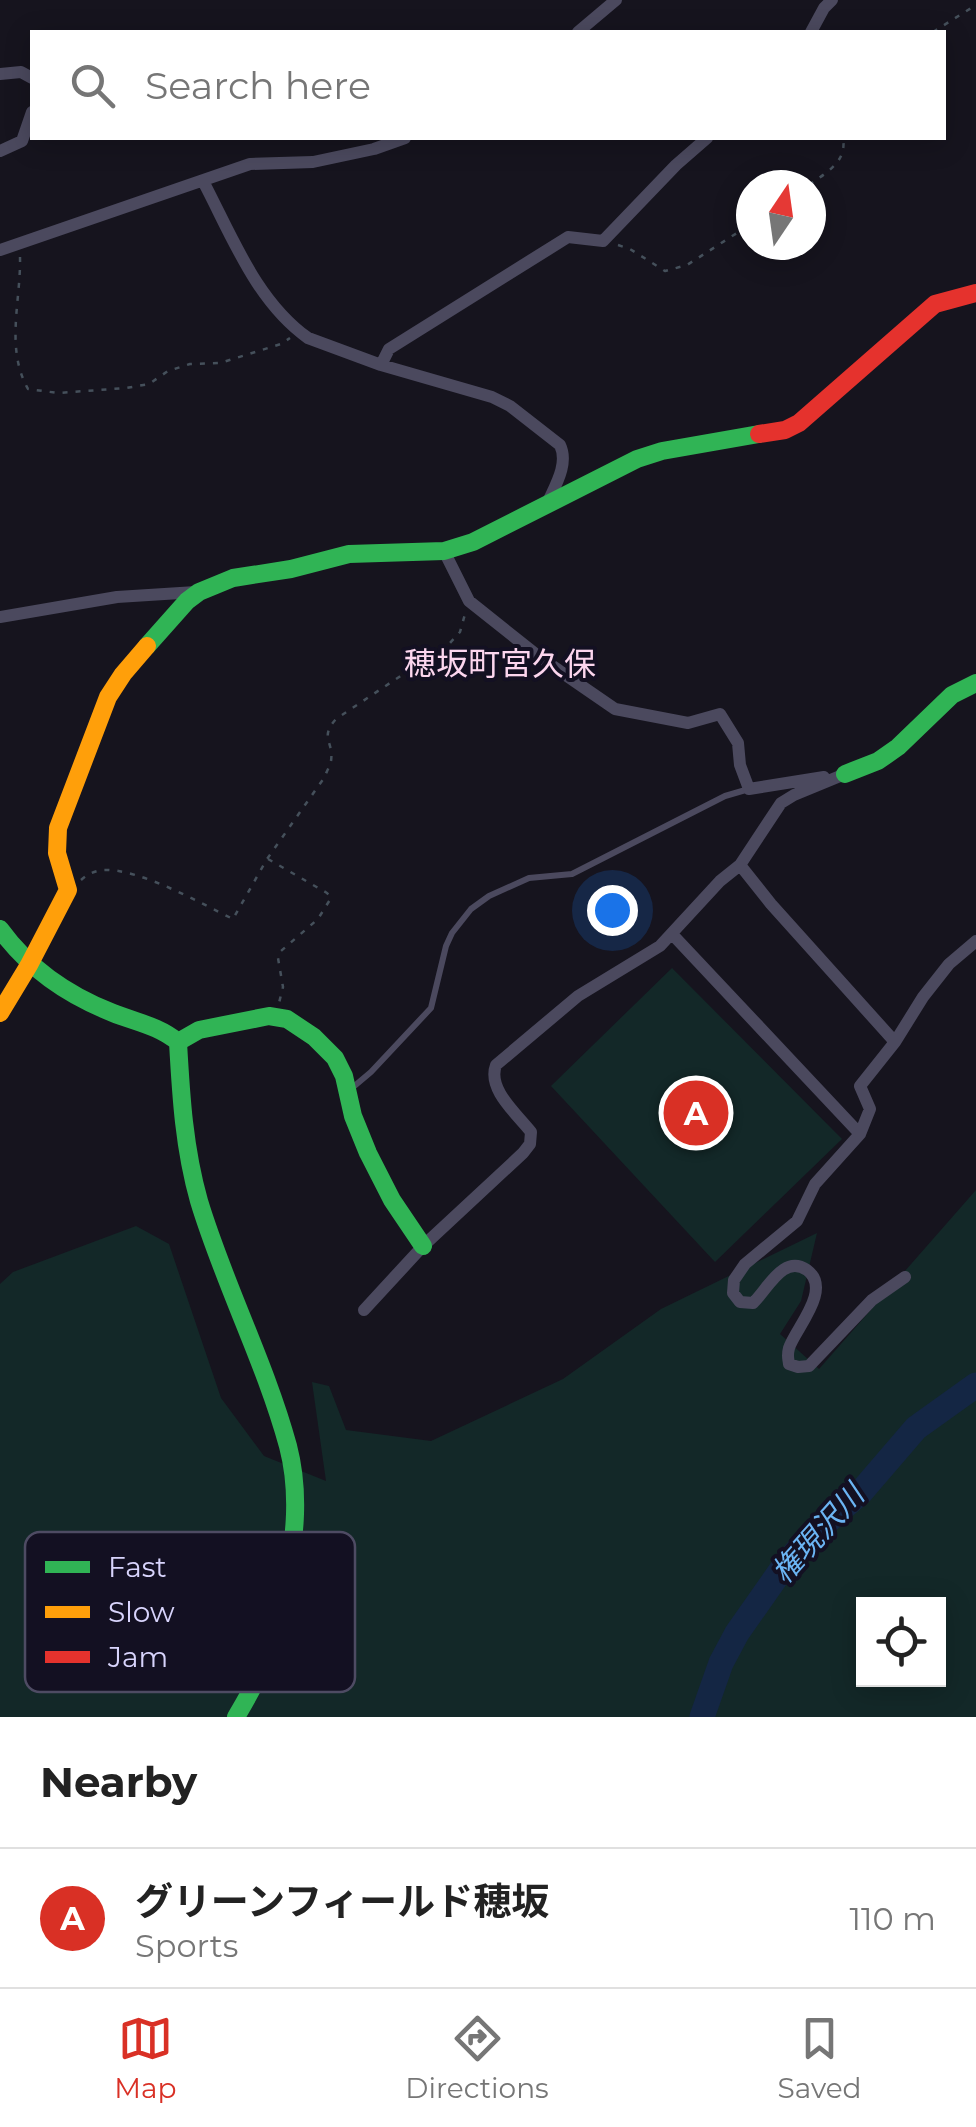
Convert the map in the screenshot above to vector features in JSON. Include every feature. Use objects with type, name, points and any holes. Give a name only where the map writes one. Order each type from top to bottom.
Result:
[{"type":"street","points":[[580,30],[616,0]]},
{"type":"street","points":[[812,30],[832,0]]},
{"type":"street","points":[[0,74],[20,72],[30,77]]},
{"type":"street","points":[[0,151],[22,140],[30,118]]},
{"type":"street","points":[[0,250],[250,164],[313,162],[399,140]]},
{"type":"street","points":[[381,365],[389,349],[568,237],[603,240],[676,164],[706,140]]},
{"type":"street","points":[[203,181],[258,285],[276,310],[308,338],[381,365],[492,397],[510,406],[560,445],[564,454],[562,468],[547,504]]},
{"type":"street","points":[[0,1012],[68,890],[55,845],[58,828],[108,697],[177,610],[199,592],[233,578],[349,554],[444,552],[473,542],[637,459],[662,451],[785,430],[798,423],[935,304],[976,292]]},
{"type":"street","points":[[444,552],[469,600],[538,656],[615,709],[688,723],[720,714],[738,743],[740,764],[750,790],[845,774]]},
{"type":"street","points":[[0,617],[117,597],[199,592]]},
{"type":"street","points":[[364,1310],[530,1144],[531,1132],[495,1086],[492,1076],[496,1065],[578,996],[660,946],[720,880],[740,865],[782,804],[794,795],[878,761],[952,696],[976,683]]},
{"type":"street","points":[[740,865],[895,1042]]},
{"type":"street","points":[[0,929],[29,965],[80,1000],[166,1030],[178,1042],[184,1138],[198,1197],[288,1447],[296,1497],[295,1532]]},
{"type":"street","points":[[672,934],[860,1134]]},
{"type":"street","points":[[905,1277],[872,1300],[809,1366],[789,1364],[788,1354],[812,1306],[816,1288],[813,1275],[793,1265],[785,1268],[753,1303],[740,1302],[733,1293],[734,1280],[745,1264],[797,1221],[815,1184],[860,1134],[870,1109],[860,1086],[941,975],[976,941]]},
{"type":"street","points":[[178,1042],[199,1030],[246,1019],[276,1017],[298,1024],[335,1058],[368,1153],[392,1200],[424,1246]]},
{"type":"street","points":[[236,1717],[251,1692]]},
{"type":"lane","points":[[348,1092],[431,1008],[452,933],[489,896],[529,878],[572,874],[726,796],[750,790]]},
{"type":"path","points":[[936,30],[976,5]]},
{"type":"path","points":[[826,173],[840,160],[843,140]]},
{"type":"path","points":[[603,240],[630,249],[665,271],[687,265],[736,234]]},
{"type":"path","points":[[20,242],[15,351],[20,375],[28,389],[58,392],[148,384],[168,371],[190,364],[220,363],[281,344],[298,330]]},
{"type":"path","points":[[68,890],[88,874],[102,870],[123,872],[233,918],[267,858],[331,764],[328,728],[450,643],[460,632],[469,600]]},
{"type":"path","points":[[267,858],[331,898],[318,919],[281,951],[278,958],[282,987],[276,1017]]},
{"type":"green space","points":[[672,968],[842,1139],[715,1262],[551,1086]]},
{"type":"green space","points":[[976,1190],[976,1717],[0,1717],[0,1284],[13,1272],[136,1226],[169,1244],[221,1398],[264,1456],[326,1481],[312,1382],[329,1386],[346,1430],[431,1441],[563,1379],[661,1309],[817,1233],[801,1301],[780,1334],[819,1369]]},
{"type":"waterway","name":"権現沢川","points":[[702,1717],[721,1663],[737,1633],[784,1566],[807,1539],[861,1492],[916,1428],[976,1385]]},
{"type":"traffic: fast","points":[[147,646],[187,601],[233,578],[349,554],[444,551],[473,542],[637,459],[759,434]]},
{"type":"traffic: fast","points":[[845,774],[878,761],[952,695],[976,683]]},
{"type":"traffic: fast","points":[[0,929],[23,956],[65,989],[178,1042],[194,1181],[288,1446],[294,1480],[294,1532]]},
{"type":"traffic: fast","points":[[178,1042],[199,1030],[269,1016],[287,1019],[314,1037],[335,1058],[368,1153],[392,1200],[423,1246]]},
{"type":"traffic: fast","points":[[236,1717],[250,1692]]},
{"type":"traffic: slow","points":[[0,1013],[68,890],[57,853],[58,828],[108,697],[147,646]]},
{"type":"traffic: jam","points":[[759,434],[785,430],[799,423],[935,304],[976,293]]},
{"type":"place","name":"グリーンフィールド穂坂","points":[[696,1113]]},
{"type":"district","name":"穂坂町宮久保","points":[[500,664]]}]
